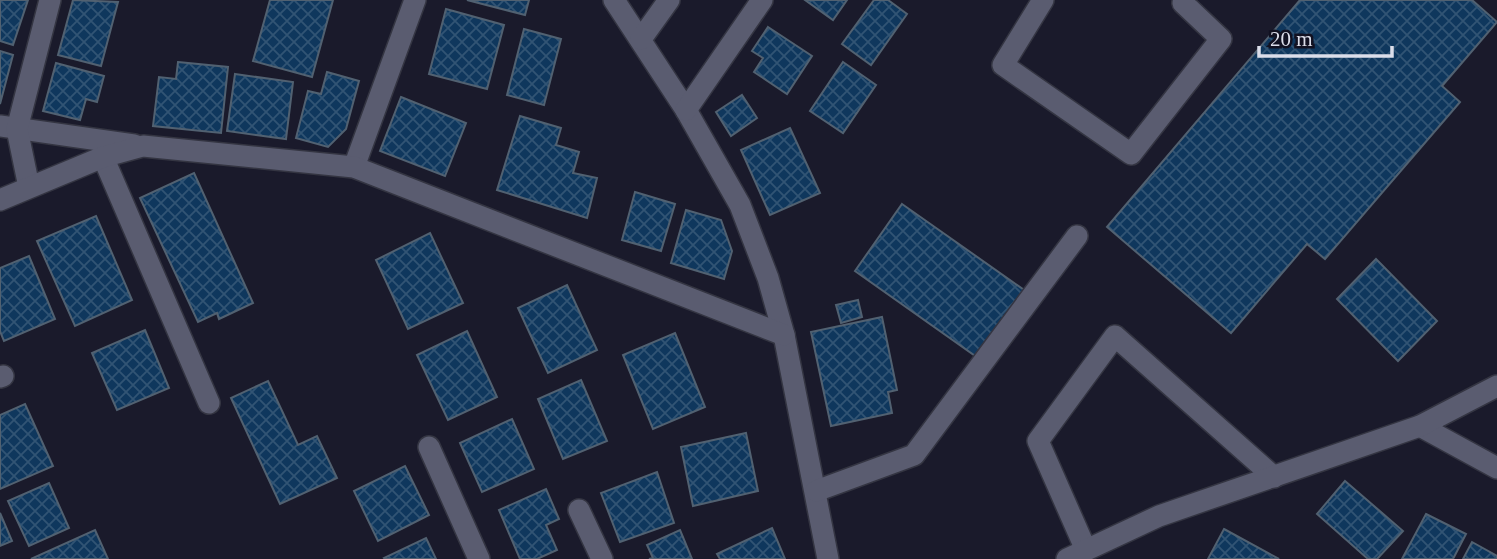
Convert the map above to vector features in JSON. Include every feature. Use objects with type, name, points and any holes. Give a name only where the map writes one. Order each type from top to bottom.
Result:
[{"type":"street","points":[[29,187],[8,127],[50,0]]},
{"type":"street","points":[[354,167],[415,0]]},
{"type":"street","points":[[614,0],[685,110],[740,205],[768,278],[784,335],[828,559]]},
{"type":"street","points":[[641,39],[669,0]]},
{"type":"street","points":[[685,110],[762,0]]},
{"type":"street","points":[[1043,0],[1003,65],[1131,154],[1222,39],[1183,3],[1185,0]]},
{"type":"street","points":[[8,127],[143,146],[354,167],[784,335]]},
{"type":"street","points":[[0,200],[103,158],[143,146]]},
{"type":"street","points":[[103,158],[209,403]]},
{"type":"street","points":[[816,491],[914,455],[1077,236]]},
{"type":"street","points":[[1274,477],[1115,336],[1038,441],[1077,555],[1159,516],[1274,477],[1420,426],[1497,386]]},
{"type":"street","points":[[1420,426],[1497,468]]},
{"type":"street","points":[[429,447],[479,559]]},
{"type":"street","points":[[579,510],[601,559]]},
{"type":"building","points":[[0,0],[28,0],[13,45],[0,41]]},
{"type":"building","points":[[73,0],[118,2],[101,66],[58,55]]},
{"type":"building","points":[[270,0],[333,0],[312,77],[253,61]]},
{"type":"building","points":[[467,0],[529,0],[525,15]]},
{"type":"building","points":[[805,0],[847,0],[833,20]]},
{"type":"building","points":[[874,0],[888,0],[907,14],[871,65],[842,44]]},
{"type":"building","points":[[1300,0],[1472,0],[1497,22],[1442,86],[1460,102],[1325,259],[1307,244],[1231,333],[1107,227]]},
{"type":"building","points":[[446,9],[504,25],[487,89],[429,74]]},
{"type":"building","points":[[768,27],[812,56],[787,94],[754,72],[763,58],[752,51]]},
{"type":"building","points":[[524,29],[561,39],[544,105],[507,95]]},
{"type":"building","points":[[0,51],[13,55],[0,104]]},
{"type":"building","points":[[178,62],[228,67],[221,133],[153,126],[159,77],[176,79]]},
{"type":"building","points":[[843,62],[876,85],[843,133],[810,111]]},
{"type":"building","points":[[56,63],[104,76],[97,102],[86,99],[80,120],[43,111]]},
{"type":"building","points":[[327,72],[359,81],[346,129],[328,147],[296,138],[308,91],[321,94]]},
{"type":"building","points":[[235,74],[293,82],[286,139],[227,131]]},
{"type":"building","points":[[742,95],[757,118],[731,136],[716,112]]},
{"type":"building","points":[[401,97],[466,123],[445,176],[380,151]]},
{"type":"building","points":[[520,116],[561,128],[556,145],[579,152],[573,173],[597,178],[587,218],[497,190]]},
{"type":"building","points":[[790,128],[820,193],[770,215],[741,150]]},
{"type":"building","points":[[194,173],[253,303],[219,319],[217,313],[198,322],[140,198]]},
{"type":"building","points":[[635,192],[675,204],[661,251],[622,240]]},
{"type":"building","points":[[902,204],[1027,292],[981,360],[855,271]]},
{"type":"building","points":[[686,210],[721,220],[732,251],[724,279],[671,263]]},
{"type":"building","points":[[96,216],[132,300],[75,326],[37,241]]},
{"type":"building","points":[[430,233],[463,303],[408,329],[376,260]]},
{"type":"building","points":[[29,256],[55,319],[4,341],[0,331],[0,268]]},
{"type":"building","points":[[1376,259],[1437,321],[1398,361],[1337,299]]},
{"type":"building","points":[[567,285],[597,350],[548,373],[518,308]]},
{"type":"building","points":[[858,300],[862,317],[841,323],[836,305]]},
{"type":"building","points":[[882,317],[897,390],[888,392],[892,413],[831,426],[811,332]]},
{"type":"building","points":[[145,330],[169,388],[117,410],[92,353]]},
{"type":"building","points":[[467,331],[497,397],[448,420],[417,355]]},
{"type":"building","points":[[675,333],[705,407],[653,429],[623,355]]},
{"type":"building","points":[[581,380],[607,441],[563,459],[538,399]]},
{"type":"building","points":[[268,381],[298,445],[317,436],[337,478],[280,504],[231,398]]},
{"type":"building","points":[[25,404],[53,466],[0,489],[0,415]]},
{"type":"building","points":[[512,419],[534,469],[482,492],[460,443]]},
{"type":"building","points":[[746,433],[758,491],[693,506],[681,447]]},
{"type":"building","points":[[405,466],[429,515],[378,541],[354,491]]},
{"type":"building","points":[[657,472],[674,523],[620,542],[601,493]]},
{"type":"building","points":[[1345,481],[1403,531],[1377,559],[1368,559],[1317,514]]},
{"type":"building","points":[[49,483],[69,528],[29,546],[8,501]]},
{"type":"building","points":[[546,489],[559,519],[546,525],[557,550],[537,559],[520,559],[499,510]]},
{"type":"building","points":[[0,513],[12,541],[0,546]]},
{"type":"building","points":[[1426,514],[1466,534],[1453,559],[1402,559]]},
{"type":"building","points":[[772,528],[785,559],[720,559],[717,554]]},
{"type":"building","points":[[1224,529],[1279,559],[1208,559]]},
{"type":"building","points":[[95,530],[108,559],[31,559]]},
{"type":"building","points":[[680,530],[692,559],[649,559],[653,558],[647,545]]},
{"type":"building","points":[[426,538],[436,559],[384,558]]},
{"type":"building","points":[[1472,542],[1497,556],[1497,559],[1463,559]]}]
